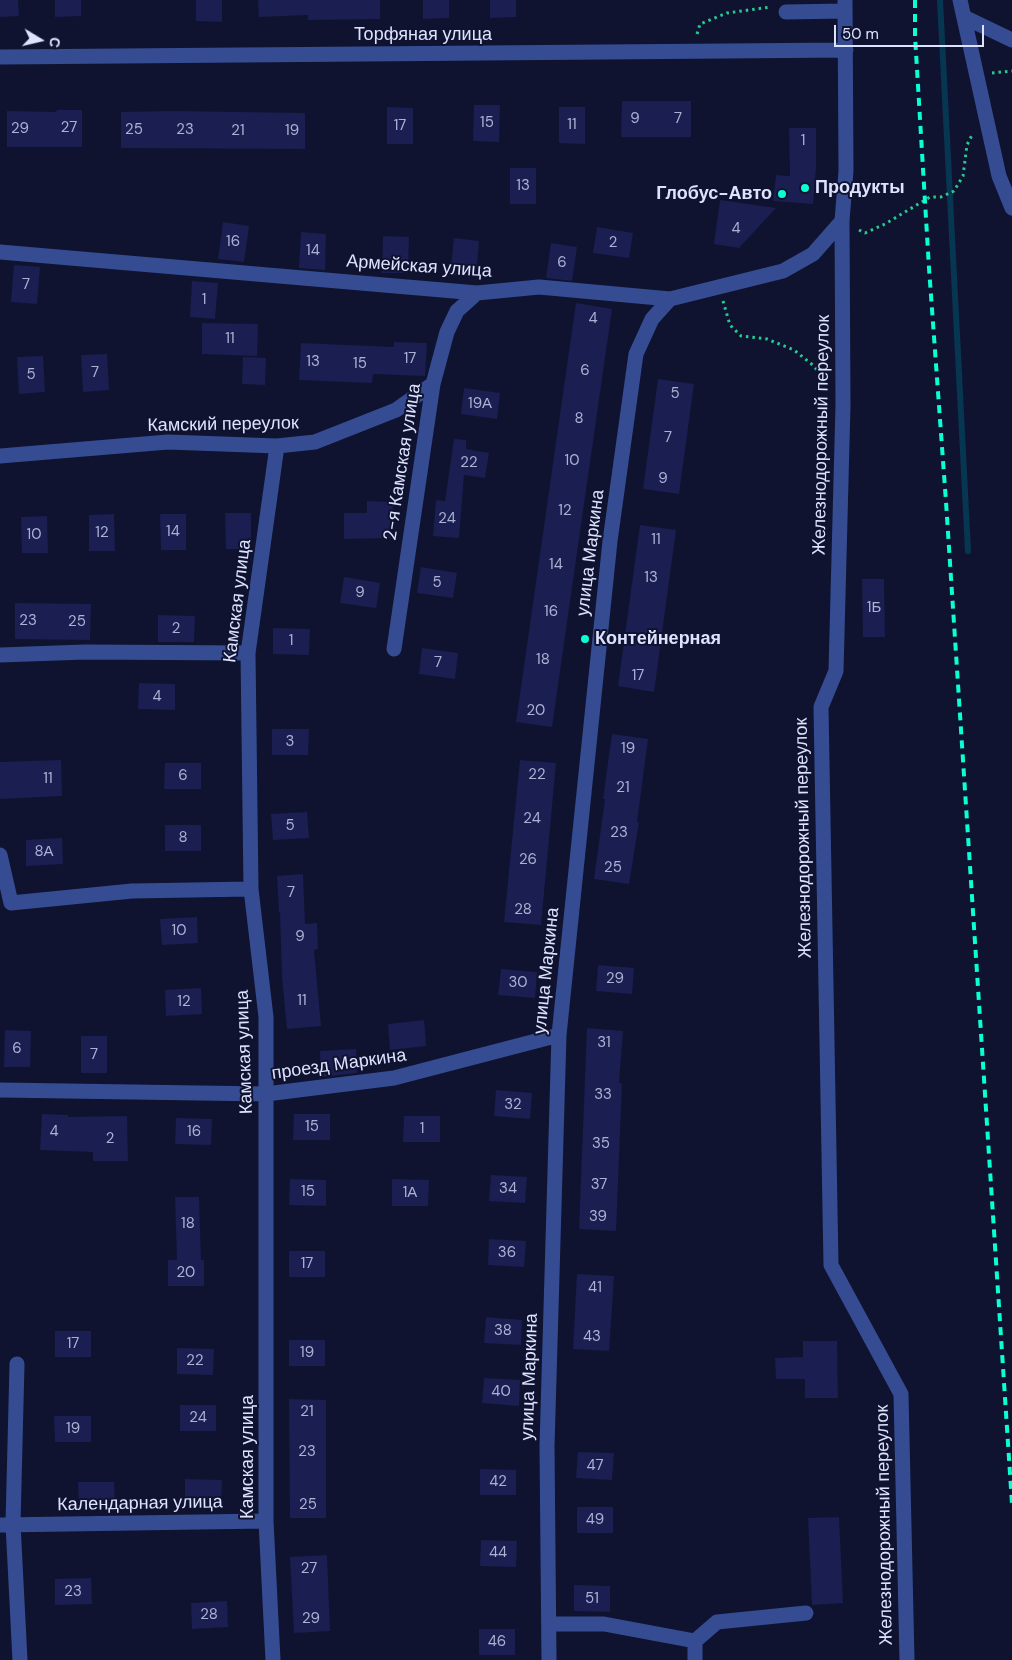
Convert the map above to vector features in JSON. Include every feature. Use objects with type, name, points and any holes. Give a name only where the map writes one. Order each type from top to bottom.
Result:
[{"type":"street","points":[[960,0],[999,176],[1012,208]]},
{"type":"street","points":[[786,12],[845,5]]},
{"type":"street","name":"Железнодорожный переулок","points":[[845,5],[846,171],[842,220],[843,405],[836,671],[820,707],[831,1265],[901,1394],[907,1660]]},
{"type":"street","points":[[964,17],[1012,40]]},
{"type":"street","name":"Торфяная улица","points":[[0,57],[846,50]]},
{"type":"street","name":"Армейская улица","points":[[0,252],[477,293],[539,287],[670,299],[782,271],[813,254],[842,220]]},
{"type":"street","name":"2-я Камская улица","points":[[394,648],[433,384],[446,332],[457,311],[477,293]]},
{"type":"street","name":"улица Маркина","points":[[549,1660],[547,1446],[558,1035],[607,568],[636,354],[652,319],[670,299]]},
{"type":"street","name":"Камский переулок","points":[[0,456],[168,442],[276,446],[315,442],[396,410],[433,384]]},
{"type":"street","name":"Камская улица","points":[[273,1660],[266,1521],[266,1017],[251,889],[248,653],[276,446]]},
{"type":"street","points":[[0,655],[85,652],[248,653]]},
{"type":"street","points":[[0,855],[11,903],[132,892],[251,889]]},
{"type":"street","name":"проезд Маркина","points":[[0,1090],[266,1094],[394,1078],[558,1035]]},
{"type":"street","points":[[17,1364],[7,1525],[20,1660]]},
{"type":"street","name":"Календарная улица","points":[[7,1525],[266,1521]]},
{"type":"street","points":[[695,1641],[717,1622],[806,1613]]},
{"type":"street","points":[[549,1624],[604,1624],[695,1641]]},
{"type":"street","points":[[695,1641],[696,1660]]},
{"type":"path","points":[[690,51],[700,24],[727,13],[771,7],[786,12]]},
{"type":"path","points":[[842,220],[865,233],[885,224],[930,197],[941,197],[954,191],[963,176],[967,145],[984,110]]},
{"type":"path","points":[[719,287],[730,325],[741,336],[767,339],[794,350],[814,366],[843,405]]},
{"type":"building","points":[[0,0],[18,0],[19,16],[0,17]]},
{"type":"building","points":[[55,0],[81,0],[81,16],[55,17]]},
{"type":"building","points":[[196,0],[222,0],[222,22],[196,21]]},
{"type":"building","points":[[258,0],[380,0],[380,19],[308,20],[308,15],[259,17]]},
{"type":"building","points":[[423,0],[449,0],[449,18],[423,19]]},
{"type":"building","points":[[490,0],[516,0],[516,17],[490,18]]},
{"type":"building","points":[[622,101],[691,101],[691,137],[621,137]]},
{"type":"building","points":[[474,105],[500,105],[499,142],[473,141]]},
{"type":"building","points":[[387,107],[413,108],[413,144],[387,144]]},
{"type":"building","points":[[559,107],[585,107],[585,144],[559,143]]},
{"type":"building","points":[[57,110],[82,110],[82,147],[7,147],[7,111],[56,112]]},
{"type":"building","points":[[121,112],[305,113],[305,149],[121,148]]},
{"type":"building","points":[[789,128],[816,128],[816,168],[813,204],[773,201],[776,175],[790,176]]},
{"type":"building","points":[[510,168],[536,168],[536,204],[510,204]]},
{"type":"building","points":[[720,200],[776,208],[739,248],[714,244]]},
{"type":"building","points":[[223,222],[249,226],[244,262],[218,259]]},
{"type":"building","points":[[597,227],[633,233],[629,258],[593,253]]},
{"type":"building","points":[[301,232],[326,234],[325,270],[299,268]]},
{"type":"building","points":[[383,236],[409,237],[408,273],[382,273]]},
{"type":"building","points":[[454,238],[479,241],[476,277],[450,275]]},
{"type":"building","points":[[551,243],[577,247],[572,281],[546,278]]},
{"type":"building","points":[[14,265],[40,267],[37,304],[11,302]]},
{"type":"building","points":[[192,281],[218,283],[215,319],[190,317]]},
{"type":"building","points":[[576,303],[612,309],[552,727],[516,722]]},
{"type":"building","points":[[202,323],[258,324],[257,356],[202,354]]},
{"type":"building","points":[[394,342],[427,343],[425,376],[373,374],[372,383],[299,380],[301,343],[394,347]]},
{"type":"building","points":[[107,354],[109,390],[83,392],[81,355]]},
{"type":"building","points":[[43,356],[45,392],[19,394],[17,357]]},
{"type":"building","points":[[243,357],[266,358],[265,385],[242,384]]},
{"type":"building","points":[[658,379],[694,384],[679,494],[643,489]]},
{"type":"building","points":[[464,388],[500,393],[497,419],[461,414]]},
{"type":"building","points":[[454,439],[466,440],[466,449],[489,453],[485,478],[464,475],[459,538],[433,536],[436,500],[445,501]]},
{"type":"building","points":[[367,501],[393,502],[392,538],[344,539],[344,513],[367,513]]},
{"type":"building","points":[[225,513],[251,513],[251,549],[226,549]]},
{"type":"building","points":[[114,514],[115,551],[89,551],[89,515]]},
{"type":"building","points":[[160,514],[186,514],[186,550],[161,550]]},
{"type":"building","points":[[47,516],[48,553],[22,553],[21,517]]},
{"type":"building","points":[[640,525],[676,530],[654,692],[618,686]]},
{"type":"building","points":[[421,567],[457,573],[453,598],[417,593]]},
{"type":"building","points":[[344,577],[380,583],[376,608],[340,603]]},
{"type":"building","points":[[862,579],[884,579],[885,637],[863,637]]},
{"type":"building","points":[[15,603],[91,604],[90,640],[15,639]]},
{"type":"building","points":[[158,615],[195,616],[194,642],[158,642]]},
{"type":"building","points":[[273,628],[310,629],[309,655],[273,654]]},
{"type":"building","points":[[422,648],[458,653],[455,679],[419,674]]},
{"type":"building","points":[[139,683],[175,684],[175,710],[138,709]]},
{"type":"building","points":[[272,729],[309,729],[308,755],[272,755]]},
{"type":"building","points":[[612,734],[648,739],[637,822],[639,822],[629,884],[594,879]]},
{"type":"building","points":[[61,760],[62,796],[0,799],[0,762]]},
{"type":"building","points":[[520,760],[556,763],[541,925],[504,922]]},
{"type":"building","points":[[165,763],[201,763],[201,789],[164,789]]},
{"type":"building","points":[[307,812],[309,838],[273,840],[271,814]]},
{"type":"building","points":[[165,825],[201,825],[201,851],[165,851]]},
{"type":"building","points":[[62,838],[63,864],[26,866],[26,840]]},
{"type":"building","points":[[303,874],[305,924],[317,923],[318,949],[314,950],[321,1026],[287,1029],[282,977],[277,876]]},
{"type":"building","points":[[197,917],[198,943],[162,945],[160,919]]},
{"type":"building","points":[[598,965],[634,968],[632,994],[596,991]]},
{"type":"building","points":[[501,969],[537,972],[535,998],[498,995]]},
{"type":"building","points":[[201,988],[202,1014],[166,1016],[165,990]]},
{"type":"building","points":[[424,1020],[426,1046],[390,1050],[388,1024]]},
{"type":"building","points":[[587,1028],[623,1031],[619,1083],[622,1083],[616,1231],[579,1229]]},
{"type":"building","points":[[5,1030],[31,1031],[30,1067],[4,1067]]},
{"type":"building","points":[[81,1036],[107,1036],[107,1073],[81,1073]]},
{"type":"building","points":[[356,1049],[357,1073],[321,1077],[320,1051]]},
{"type":"building","points":[[496,1090],[532,1093],[530,1119],[494,1116]]},
{"type":"building","points":[[42,1114],[68,1115],[68,1117],[127,1116],[128,1161],[93,1161],[93,1152],[40,1150]]},
{"type":"building","points":[[294,1114],[330,1114],[330,1140],[293,1140]]},
{"type":"building","points":[[404,1116],[440,1116],[440,1142],[403,1142]]},
{"type":"building","points":[[176,1118],[212,1119],[211,1145],[175,1144]]},
{"type":"building","points":[[491,1175],[527,1177],[525,1203],[489,1201]]},
{"type":"building","points":[[290,1179],[326,1180],[326,1206],[289,1205]]},
{"type":"building","points":[[392,1179],[429,1180],[428,1206],[392,1206]]},
{"type":"building","points":[[175,1197],[199,1197],[201,1260],[204,1260],[204,1286],[168,1286],[168,1260],[177,1260]]},
{"type":"building","points":[[489,1239],[526,1241],[524,1267],[488,1265]]},
{"type":"building","points":[[289,1251],[325,1251],[325,1277],[289,1277]]},
{"type":"building","points":[[577,1274],[614,1276],[609,1351],[573,1349]]},
{"type":"building","points":[[486,1317],[522,1320],[521,1345],[484,1343]]},
{"type":"building","points":[[55,1331],[91,1331],[91,1357],[55,1357]]},
{"type":"building","points":[[289,1340],[325,1340],[325,1366],[289,1366]]},
{"type":"building","points":[[803,1341],[837,1341],[838,1398],[805,1398],[805,1379],[776,1379],[775,1358],[803,1357]]},
{"type":"building","points":[[177,1348],[214,1349],[213,1375],[177,1374]]},
{"type":"building","points":[[484,1378],[520,1380],[519,1406],[482,1403]]},
{"type":"building","points":[[289,1399],[326,1400],[326,1518],[290,1518]]},
{"type":"building","points":[[180,1405],[216,1405],[216,1431],[180,1431]]},
{"type":"building","points":[[54,1416],[91,1416],[91,1442],[55,1442]]},
{"type":"building","points":[[578,1452],[614,1453],[612,1480],[576,1478]]},
{"type":"building","points":[[480,1469],[516,1470],[516,1495],[480,1495]]},
{"type":"building","points":[[185,1479],[222,1480],[221,1506],[185,1505]]},
{"type":"building","points":[[78,1482],[114,1482],[115,1508],[79,1508]]},
{"type":"building","points":[[577,1507],[613,1507],[613,1533],[577,1533]]},
{"type":"building","points":[[839,1517],[843,1603],[812,1605],[808,1518]]},
{"type":"building","points":[[481,1540],[517,1541],[516,1567],[480,1566]]},
{"type":"building","points":[[327,1555],[330,1631],[294,1633],[290,1557]]},
{"type":"building","points":[[91,1578],[92,1604],[55,1605],[55,1579]]},
{"type":"building","points":[[574,1585],[610,1586],[610,1612],[574,1611]]},
{"type":"building","points":[[227,1601],[228,1627],[192,1629],[191,1603]]},
{"type":"building","points":[[479,1629],[515,1629],[515,1655],[479,1655]]},
{"type":"waterway","points":[[940,0],[968,551]]},
{"type":"railway","points":[[915,0],[915,36],[929,268],[1012,1504]]},
{"type":"place","name":"Продукты","points":[[805,188]]},
{"type":"place","name":"Глобус-Авто","points":[[782,194]]},
{"type":"place","name":"Контейнерная","points":[[585,639]]}]
